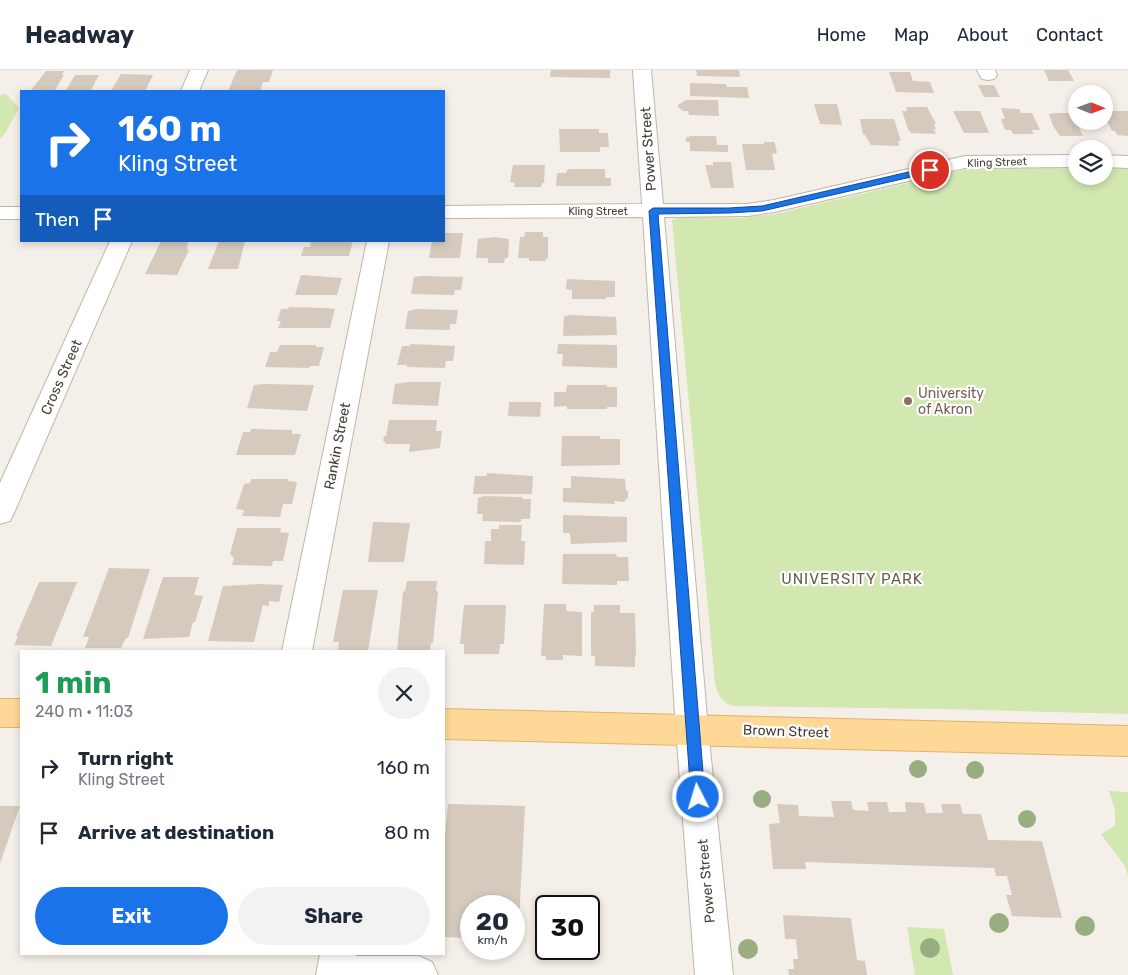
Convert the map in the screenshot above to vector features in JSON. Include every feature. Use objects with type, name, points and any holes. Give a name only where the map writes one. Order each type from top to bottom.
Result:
[{"type":"main road","points":[[0,713],[20,713]]},
{"type":"main road","name":"Brown Street","points":[[445,724],[1128,741]]},
{"type":"street","points":[[190,90],[199,70]]},
{"type":"street","name":"Power Street","points":[[642,70],[692,729],[714,975]]},
{"type":"street","name":"Kling Street","points":[[445,212],[729,211],[762,208],[965,162],[1068,161]]},
{"type":"street","points":[[1113,161],[1128,162]]},
{"type":"street","points":[[0,214],[20,214]]},
{"type":"street","name":"Cross Street","points":[[0,513],[121,242]]},
{"type":"street","name":"Rankin Street","points":[[296,650],[378,242]]},
{"type":"street","points":[[338,955],[334,975],[419,975]]},
{"type":"green space","points":[[6,94],[19,108],[0,139],[0,95]]},
{"type":"green space","name":"University of Akron","points":[[977,167],[1068,167],[1068,185],[1113,185],[1113,167],[1128,168],[1128,714],[734,706],[726,703],[721,698],[715,683],[672,220],[681,217],[741,218],[775,214]]},
{"type":"green space","points":[[1109,791],[1128,792],[1128,876],[1125,866],[1101,834],[1115,826],[1115,810]]},
{"type":"green space","points":[[907,927],[944,929],[953,975],[915,975]]},
{"type":"building","points":[[237,70],[273,70],[269,82],[263,82],[260,90],[228,90]]},
{"type":"building","points":[[551,70],[610,70],[610,78],[550,77]]},
{"type":"building","points":[[696,70],[739,70],[740,77],[697,76]]},
{"type":"building","points":[[1044,70],[1068,70],[1074,81],[1049,81]]},
{"type":"building","points":[[46,71],[64,71],[62,75],[64,75],[55,90],[31,90]]},
{"type":"building","points":[[889,72],[910,72],[913,81],[930,82],[934,93],[896,92]]},
{"type":"building","points":[[121,74],[153,75],[146,90],[112,90]]},
{"type":"building","points":[[75,75],[99,75],[91,90],[66,90]]},
{"type":"building","points":[[690,83],[726,84],[727,87],[747,87],[749,98],[690,96]]},
{"type":"building","points":[[978,85],[994,85],[1000,97],[984,97]]},
{"type":"building","points":[[686,100],[718,100],[719,116],[689,115],[688,111],[683,111],[678,107],[678,105]]},
{"type":"building","points":[[814,104],[837,104],[842,125],[820,124]]},
{"type":"building","points":[[906,107],[927,107],[936,124],[934,124],[936,129],[934,129],[936,134],[911,133],[902,111],[907,111]]},
{"type":"building","points":[[1001,108],[1019,109],[1021,113],[1032,113],[1040,130],[1031,130],[1034,134],[1013,134],[1011,130],[1005,130],[1001,119],[1005,119]]},
{"type":"building","points":[[953,111],[980,111],[989,133],[964,133]]},
{"type":"building","points":[[1113,111],[1128,111],[1128,136],[1117,135],[1115,131],[1112,131]]},
{"type":"building","points":[[1068,113],[1068,130],[1080,130],[1083,136],[1060,136],[1053,126],[1049,114]]},
{"type":"building","points":[[860,119],[894,119],[901,141],[898,141],[899,146],[871,145],[863,134]]},
{"type":"building","points":[[559,129],[599,129],[599,133],[608,133],[609,147],[600,147],[600,152],[560,152]]},
{"type":"building","points":[[716,136],[717,145],[728,145],[728,152],[690,151],[690,142],[686,142],[686,137]]},
{"type":"building","points":[[764,142],[774,142],[775,144],[777,153],[772,154],[775,170],[746,170],[742,144],[764,144]]},
{"type":"building","points":[[713,162],[731,162],[734,188],[711,188],[705,165],[713,165]]},
{"type":"building","points":[[513,165],[545,165],[544,183],[542,183],[541,187],[514,187],[515,183],[510,182]]},
{"type":"building","points":[[570,169],[605,169],[605,178],[611,178],[611,186],[556,186],[557,173],[566,173]]},
{"type":"building","points":[[525,232],[543,232],[543,237],[548,237],[548,258],[546,258],[546,261],[529,261],[529,258],[518,258],[520,237],[524,237]]},
{"type":"building","points":[[445,233],[463,233],[460,258],[429,258],[432,242],[445,242]]},
{"type":"building","points":[[495,237],[509,239],[508,258],[505,258],[504,263],[488,263],[488,258],[476,258],[478,239]]},
{"type":"building","points":[[161,242],[188,242],[187,250],[189,250],[177,275],[145,274]]},
{"type":"building","points":[[219,242],[245,242],[238,269],[208,269]]},
{"type":"building","points":[[311,242],[353,242],[349,256],[301,256],[304,247],[310,247]]},
{"type":"building","points":[[301,275],[342,278],[337,295],[295,295]]},
{"type":"building","points":[[414,277],[463,277],[461,290],[455,290],[454,295],[411,294]]},
{"type":"building","points":[[567,279],[615,281],[615,297],[606,297],[606,299],[572,299],[572,290],[566,289]]},
{"type":"building","points":[[289,307],[335,309],[330,328],[278,328],[281,321],[277,321],[281,309],[288,309]]},
{"type":"building","points":[[417,309],[458,310],[456,324],[450,324],[450,330],[405,329],[408,311]]},
{"type":"building","points":[[564,316],[616,317],[617,335],[563,336]]},
{"type":"building","points":[[410,344],[455,346],[453,361],[446,361],[445,368],[397,365],[402,346],[410,346]]},
{"type":"building","points":[[558,344],[617,345],[617,368],[562,366],[563,354],[557,354]]},
{"type":"building","points":[[280,345],[316,345],[316,347],[324,347],[319,366],[310,366],[309,368],[265,367],[270,352],[277,352]]},
{"type":"building","points":[[441,382],[438,406],[392,404],[395,384]]},
{"type":"building","points":[[254,385],[314,385],[307,411],[247,408]]},
{"type":"building","points":[[567,385],[607,385],[607,387],[617,387],[617,407],[607,407],[607,409],[567,409],[567,406],[554,407],[554,392],[566,392]]},
{"type":"building","points":[[509,402],[541,402],[540,417],[508,416]]},
{"type":"building","points":[[389,420],[437,420],[436,431],[442,431],[440,448],[409,452],[410,444],[385,444],[383,441],[384,436],[386,436]]},
{"type":"building","points":[[251,429],[292,430],[292,434],[301,434],[295,455],[236,455],[243,432],[250,432]]},
{"type":"building","points":[[562,436],[600,436],[600,439],[620,439],[620,465],[561,466]]},
{"type":"building","points":[[487,473],[533,476],[532,494],[473,494],[475,476],[487,476]]},
{"type":"building","points":[[571,476],[625,479],[628,498],[625,502],[614,501],[615,504],[563,502],[563,488],[571,488]]},
{"type":"building","points":[[251,479],[288,479],[288,481],[297,482],[292,504],[283,504],[280,517],[242,516],[244,510],[236,509],[244,484],[250,483]]},
{"type":"building","points":[[484,496],[531,499],[530,519],[521,519],[521,522],[482,521],[483,514],[477,514],[478,498]]},
{"type":"building","points":[[563,515],[627,517],[627,542],[571,544],[570,533],[563,533]]},
{"type":"building","points":[[373,522],[410,523],[404,562],[368,562]]},
{"type":"building","points":[[499,525],[522,525],[521,541],[525,541],[524,565],[484,564],[485,541],[491,541],[491,529],[499,529]]},
{"type":"building","points":[[237,528],[281,528],[280,532],[289,533],[283,561],[273,561],[272,566],[232,565],[234,558],[230,554]]},
{"type":"building","points":[[563,554],[616,554],[617,557],[628,557],[629,581],[617,581],[617,585],[562,584]]},
{"type":"building","points":[[109,568],[150,569],[128,638],[126,638],[121,648],[85,648],[89,637],[83,637]]},
{"type":"building","points":[[163,577],[199,577],[194,595],[203,596],[189,637],[143,639]]},
{"type":"building","points":[[407,581],[437,581],[436,591],[438,591],[433,643],[431,643],[430,650],[397,650],[403,592],[405,591]]},
{"type":"building","points":[[39,582],[77,582],[51,646],[14,645],[18,636],[16,636]]},
{"type":"building","points":[[283,585],[279,602],[269,601],[269,606],[263,605],[254,642],[208,641],[223,586]]},
{"type":"building","points":[[343,590],[378,590],[368,650],[338,650],[339,642],[333,642]]},
{"type":"building","points":[[544,604],[566,604],[566,611],[582,612],[582,656],[563,655],[563,660],[546,660],[546,656],[541,656]]},
{"type":"building","points":[[464,605],[506,605],[504,644],[500,644],[499,654],[464,654],[464,644],[460,644]]},
{"type":"building","points":[[594,605],[620,605],[620,613],[635,613],[635,667],[595,666],[595,657],[591,655],[591,613],[594,611]]},
{"type":"building","points":[[831,801],[851,801],[853,810],[869,811],[867,802],[887,802],[889,812],[906,812],[905,802],[924,803],[926,813],[943,813],[941,804],[960,804],[963,814],[981,814],[988,840],[1042,841],[1062,918],[1012,916],[1006,895],[1012,895],[1007,876],[996,876],[994,868],[805,862],[806,869],[773,869],[769,824],[780,823],[777,804],[798,805],[799,816],[834,817]]},
{"type":"building","points":[[448,804],[525,806],[520,895],[460,895],[460,938],[445,937],[445,836]]},
{"type":"building","points":[[0,806],[20,806],[0,863]]},
{"type":"building","points":[[783,915],[851,918],[857,960],[865,961],[867,975],[789,975],[788,969],[794,969],[793,959],[798,959],[796,939],[785,939]]},
{"type":"place","name":"University of Akron","points":[[908,401]]},
{"type":"district","name":"UNIVERSITY PARK","points":[[852,579]]},
{"type":"route","points":[[698,797],[653,211],[729,211],[762,208],[930,170]]}]
